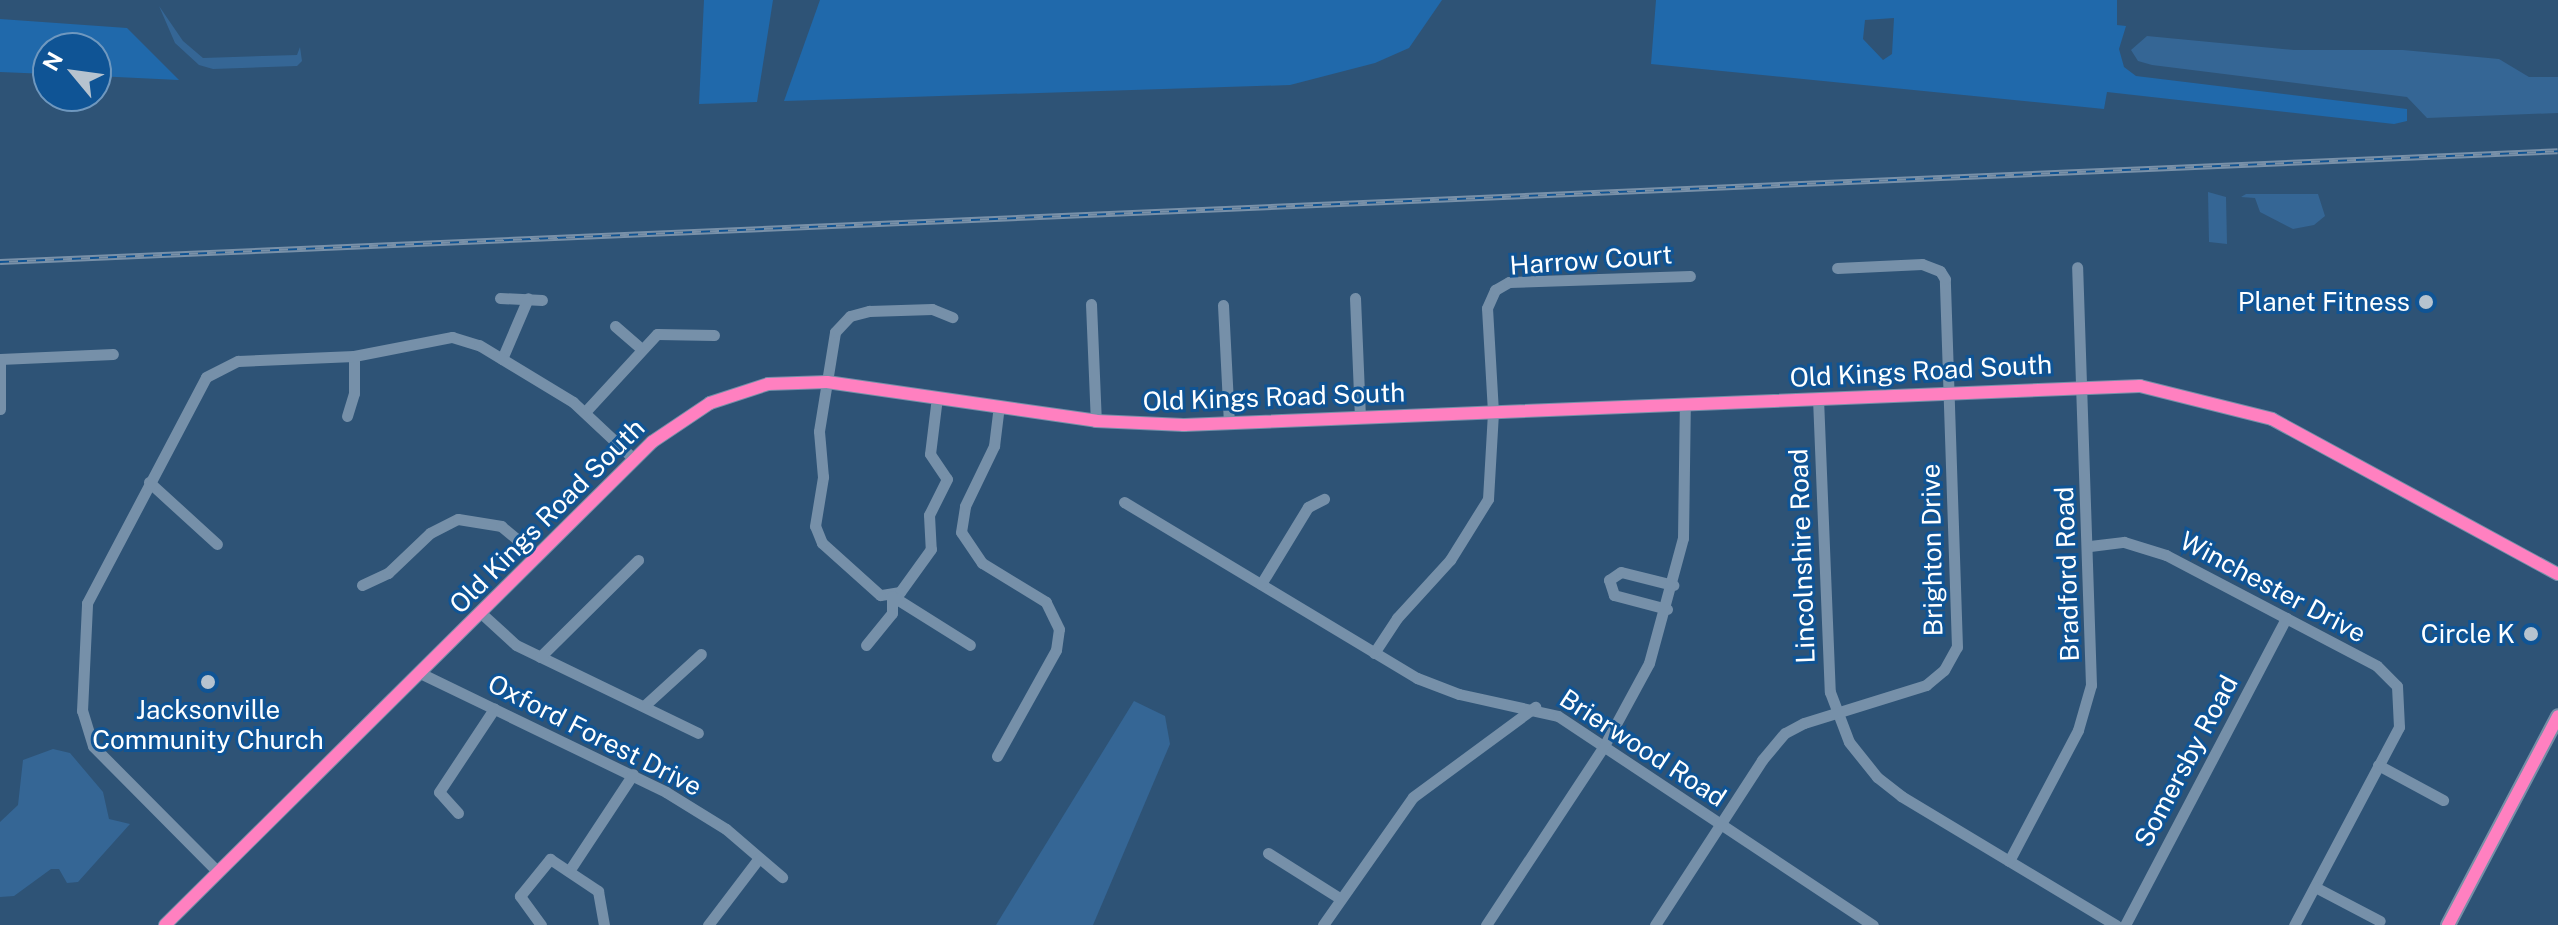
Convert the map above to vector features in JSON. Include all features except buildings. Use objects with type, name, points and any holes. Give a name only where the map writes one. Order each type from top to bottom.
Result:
[{"type":"main road","points":[[2448,925],[2558,716]]},
{"type":"street","name":"Brighton Drive","points":[[1655,925],[1720,823],[1785,733],[1835,712],[1926,685],[1944,670],[1957,647],[1949,392],[1940,271],[1922,264],[1837,268]]},
{"type":"street","name":"Bradford Road","points":[[2009,861],[2085,707],[2093,649],[2077,267]]},
{"type":"street","name":"Harrow Court","points":[[1493,412],[1487,308],[1495,290],[1509,282],[1690,276]]},
{"type":"street","points":[[500,298],[542,300]]},
{"type":"street","points":[[502,359],[528,298]]},
{"type":"street","points":[[1355,298],[1360,417]]},
{"type":"street","points":[[1091,304],[1096,421]]},
{"type":"street","points":[[1223,305],[1229,423]]},
{"type":"street","points":[[952,317],[932,309],[850,316],[835,332],[818,440],[823,477],[815,526],[818,538],[880,595],[892,596],[970,645]]},
{"type":"street","points":[[615,326],[641,349]]},
{"type":"street","points":[[585,412],[657,334],[714,335]]},
{"type":"street","points":[[218,872],[93,746],[83,720],[82,624],[87,603],[199,385],[217,368],[238,361],[354,356],[452,337],[502,359],[585,412],[634,459]]},
{"type":"street","points":[[0,409],[0,359],[113,354]]},
{"type":"street","points":[[347,416],[354,393],[354,356]]},
{"type":"street","name":"Old Kings Road South","points":[[165,925],[634,459],[668,429],[710,403],[768,384],[827,382],[1096,421],[1229,423],[2082,386],[2163,389],[2259,414],[2558,574]]},
{"type":"street","points":[[866,645],[892,613],[892,596],[931,549],[929,515],[946,485],[930,454],[937,397]]},
{"type":"street","name":"Lincolnshire Road","points":[[1818,398],[1835,712]]},
{"type":"street","points":[[1486,925],[1604,746],[1649,663],[1673,585],[1687,493],[1685,403]]},
{"type":"street","points":[[997,756],[1059,641],[1057,621],[1046,602],[982,563],[961,532],[965,506],[994,446],[999,407]]},
{"type":"street","points":[[1374,653],[1481,517],[1493,469],[1493,412]]},
{"type":"street","points":[[149,482],[217,544]]},
{"type":"street","points":[[1261,584],[1308,507],[1324,499]]},
{"type":"street","name":"Brierwood Road","points":[[1124,502],[1433,686],[1535,707],[1604,746],[1873,925]]},
{"type":"street","points":[[362,585],[388,573],[430,533],[458,519],[501,526],[537,556]]},
{"type":"street","name":"Winchester Drive","points":[[2090,546],[2124,542],[2153,549],[2388,674],[2399,694],[2401,716],[2378,765]]},
{"type":"street","points":[[540,657],[638,560]]},
{"type":"street","points":[[1667,609],[1614,595],[1609,580],[1621,572],[1673,585]]},
{"type":"street","points":[[481,613],[516,645],[698,733]]},
{"type":"street","name":"Somersby Road","points":[[2125,925],[2286,618]]},
{"type":"street","points":[[644,706],[701,654]]},
{"type":"street","name":"Oxford Forest Drive","points":[[420,673],[633,774],[726,829],[782,877]]},
{"type":"street","points":[[1323,925],[1413,797],[1535,707]]},
{"type":"street","points":[[458,813],[439,792],[494,709]]},
{"type":"street","points":[[1835,712],[1849,742],[1877,777],[2116,925]]},
{"type":"street","points":[[2294,925],[2378,765],[2443,800]]},
{"type":"street","points":[[569,871],[633,774]]},
{"type":"street","points":[[1268,853],[1341,899]]},
{"type":"street","points":[[708,925],[759,858]]},
{"type":"street","points":[[541,925],[520,896],[550,859],[591,885],[602,897],[604,925]]},
{"type":"street","points":[[2315,887],[2381,920]]},
{"type":"shaded area","points":[[704,0],[773,0],[757,102],[699,104]]},
{"type":"shaded area","points":[[820,0],[1442,0],[1409,48],[1375,63],[1290,85],[784,101]]},
{"type":"shaded area","points":[[1656,0],[2117,0],[2117,25],[2126,26],[2119,49],[2124,67],[2136,76],[2407,109],[2407,121],[2394,124],[2107,92],[2104,109],[1651,64]],"holes":[[[1894,18],[1892,54],[1883,60],[1863,39],[1865,20]]]},
{"type":"shaded area","points":[[159,6],[183,41],[203,58],[297,55],[300,47],[302,61],[297,66],[213,69],[199,65],[175,43]]},
{"type":"shaded area","points":[[0,19],[127,28],[179,80],[112,77],[112,32],[32,32],[32,73],[0,72]]},
{"type":"shaded area","points":[[2147,36],[2294,50],[2403,50],[2499,59],[2529,77],[2558,77],[2558,113],[2427,118],[2407,97],[2138,61],[2131,50]]},
{"type":"shaded area","points":[[2208,192],[2226,197],[2227,244],[2209,242]]},
{"type":"shaded area","points":[[2246,194],[2318,194],[2325,216],[2314,225],[2293,229],[2260,212],[2255,198],[2241,197]]},
{"type":"shaded area","points":[[1134,701],[1165,716],[1170,744],[1093,925],[996,925]]},
{"type":"shaded area","points":[[53,749],[70,753],[103,792],[109,819],[130,824],[78,882],[67,883],[59,869],[51,869],[14,896],[0,897],[0,822],[18,805],[23,760]]},
{"type":"railway","points":[[0,262],[2558,151]]},
{"type":"cycle path","points":[[165,925],[652,442],[710,403],[768,384],[827,382],[1096,421],[1184,425],[2140,386],[2272,419],[2558,574]]},
{"type":"cycle path","points":[[2448,925],[2558,716]]},
{"type":"place","name":"Planet Fitness","points":[[2426,302]]},
{"type":"place","name":"Circle K","points":[[2531,634]]},
{"type":"place","name":"Jacksonville Community Church","points":[[208,682]]}]
